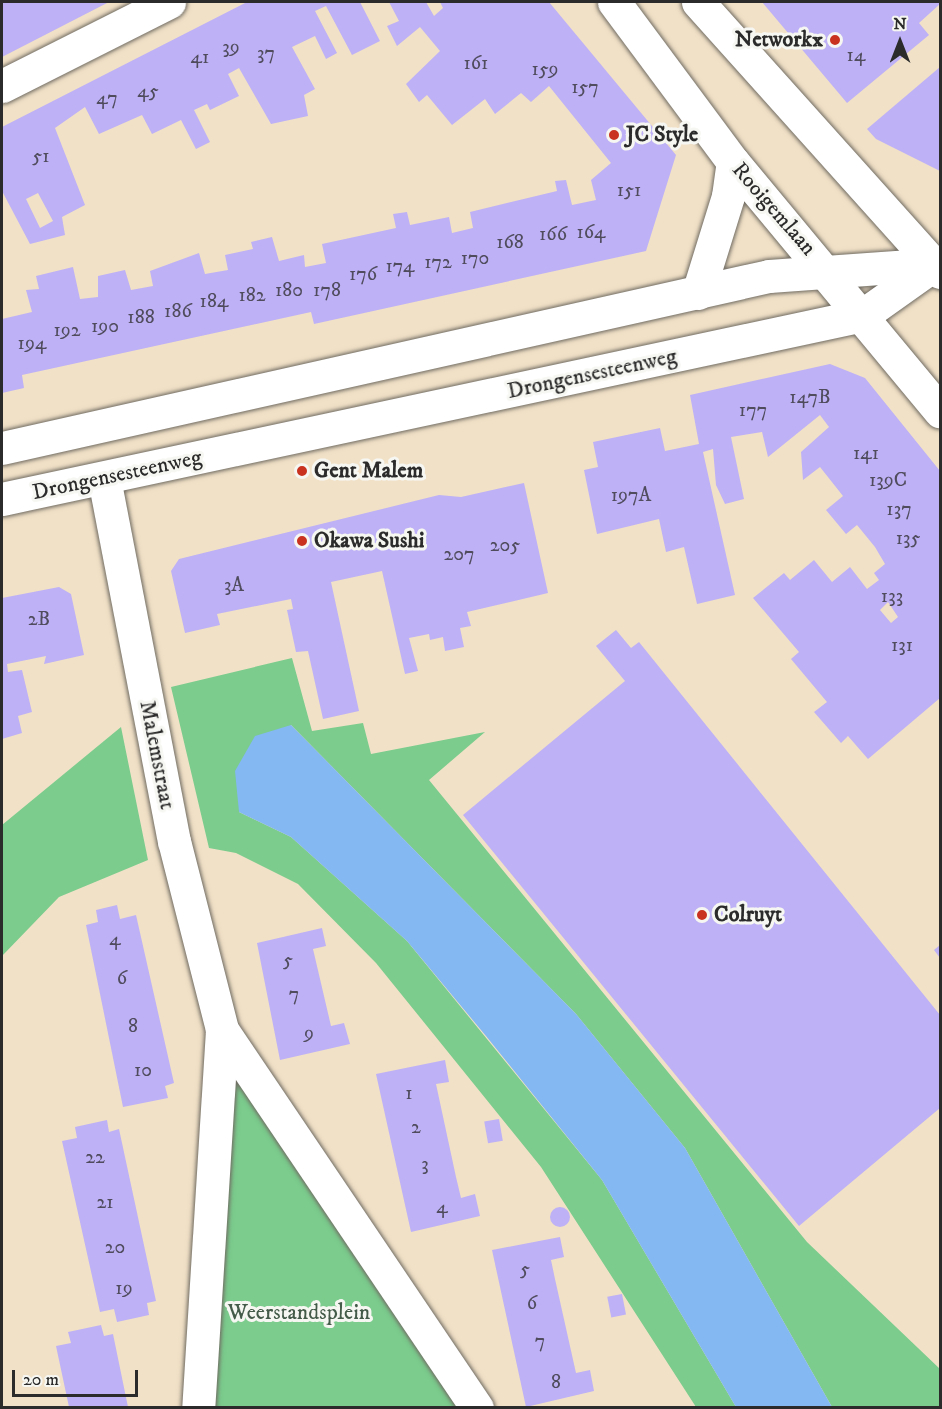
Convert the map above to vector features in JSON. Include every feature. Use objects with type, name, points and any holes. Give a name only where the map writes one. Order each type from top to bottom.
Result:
[{"type":"main road","points":[[2,86],[169,2]]},
{"type":"main road","name":"Rooigemlaan","points":[[614,2],[733,162],[825,268],[940,411]]},
{"type":"main road","points":[[698,2],[938,268]]},
{"type":"main road","points":[[698,292],[728,196],[733,162]]},
{"type":"main road","points":[[2,448],[95,429],[698,292],[825,268],[938,268]]},
{"type":"main road","name":"Drongensesteenweg","points":[[2,500],[863,315],[938,268]]},
{"type":"main road","name":"Malemstraat","points":[[95,429],[174,841],[222,1030]]},
{"type":"main road","points":[[198,1407],[222,1030]]},
{"type":"main road","points":[[222,1030],[477,1407]]},
{"type":"green space","points":[[292,658],[312,731],[363,723],[371,754],[485,732],[429,780],[807,1242],[940,1369],[940,1407],[832,1407],[685,1148],[576,1014],[291,725],[239,812],[291,837],[407,941],[602,1180],[736,1407],[696,1407],[541,1167],[376,963],[298,884],[236,853],[209,848],[171,687]]},
{"type":"green space","points":[[121,727],[148,860],[59,897],[2,956],[2,825]]},
{"type":"green space","name":"Weerstandsplein","points":[[222,1030],[477,1407],[198,1407]]},
{"type":"water","points":[[291,725],[576,1014],[685,1148],[832,1407],[736,1407],[602,1180],[407,941],[291,837],[239,812],[235,771],[255,736]]},
{"type":"building","points":[[2,2],[109,2],[2,57]]},
{"type":"building","points":[[247,2],[360,2],[380,41],[352,55],[326,6],[315,11],[337,53],[326,59],[315,36],[292,47],[315,89],[304,95],[308,116],[271,124],[239,68],[228,74],[239,96],[210,110],[207,104],[194,110],[210,142],[196,149],[181,120],[152,134],[142,115],[99,134],[85,107],[55,128],[85,205],[62,217],[65,235],[30,244],[2,191],[2,127]],"holes":[[[38,193],[53,221],[40,228],[26,199]]]},
{"type":"building","points":[[389,2],[426,2],[434,16],[443,8],[440,2],[549,2],[676,155],[646,251],[314,324],[311,312],[22,375],[24,388],[2,393],[2,319],[32,312],[26,290],[39,289],[36,276],[73,267],[80,299],[98,297],[98,276],[125,270],[131,290],[153,286],[150,271],[199,253],[205,274],[228,270],[225,255],[253,249],[251,242],[272,237],[279,261],[304,255],[305,267],[326,263],[322,244],[396,228],[393,214],[407,212],[410,225],[449,217],[452,233],[473,228],[470,212],[557,191],[555,181],[566,180],[572,205],[596,200],[591,180],[611,163],[549,86],[531,102],[521,93],[495,114],[485,99],[452,125],[427,95],[419,102],[406,84],[440,51],[420,27],[397,46],[387,26],[399,21]]},
{"type":"building","points":[[762,2],[940,2],[940,4],[919,23],[929,35],[847,103]]},
{"type":"building","points":[[940,67],[940,171],[876,139],[867,129]]},
{"type":"building","points":[[830,364],[865,378],[940,471],[940,698],[868,759],[848,736],[841,743],[814,712],[827,702],[791,659],[799,652],[753,598],[784,573],[790,580],[814,560],[832,582],[850,567],[867,589],[879,580],[874,573],[885,564],[857,525],[846,534],[826,510],[843,496],[820,467],[803,480],[801,452],[829,427],[820,415],[768,457],[762,432],[731,437],[744,499],[725,504],[716,485],[713,449],[703,452],[735,595],[697,604],[684,547],[666,552],[659,519],[597,534],[584,470],[598,467],[593,442],[660,428],[665,451],[699,444],[690,395]],"holes":[[[888,602],[898,617],[891,623],[880,610]]]},
{"type":"building","points":[[524,483],[548,593],[467,612],[471,626],[460,628],[464,647],[445,651],[443,637],[430,640],[429,634],[409,638],[418,671],[405,674],[382,571],[331,582],[359,711],[323,719],[308,651],[296,652],[287,610],[293,609],[291,599],[217,614],[220,625],[185,633],[171,571],[179,559],[439,495],[461,497]]},
{"type":"building","points":[[59,587],[71,594],[84,655],[44,664],[46,656],[7,664],[8,672],[22,670],[32,712],[18,716],[22,733],[2,739],[2,598]]},
{"type":"building","name":"Colruyt","points":[[616,630],[631,648],[639,642],[940,1015],[940,1108],[799,1226],[463,815],[625,681],[596,646]]},
{"type":"building","points":[[117,905],[120,919],[136,915],[174,1083],[165,1086],[168,1098],[123,1107],[86,925],[98,922],[96,910]]},
{"type":"building","points":[[322,928],[326,946],[313,949],[331,1026],[344,1023],[350,1044],[280,1060],[257,943]]},
{"type":"building","points":[[940,945],[940,958],[934,950]]},
{"type":"building","points":[[445,1060],[449,1082],[436,1084],[456,1177],[461,1198],[475,1194],[480,1216],[411,1232],[376,1074]]},
{"type":"building","points":[[499,1119],[503,1141],[488,1143],[484,1122]]},
{"type":"building","points":[[107,1120],[109,1132],[119,1129],[156,1301],[147,1303],[149,1315],[117,1322],[114,1309],[100,1312],[62,1141],[77,1138],[75,1127]]},
{"type":"building","points":[[560,1207],[567,1210],[570,1217],[567,1224],[560,1227],[553,1224],[550,1217],[553,1210]]},
{"type":"building","points":[[560,1237],[564,1257],[551,1260],[555,1279],[576,1373],[590,1370],[594,1391],[526,1407],[492,1250]]},
{"type":"building","points":[[622,1294],[626,1315],[611,1317],[607,1297]]},
{"type":"building","points":[[101,1325],[104,1336],[113,1334],[128,1407],[69,1407],[56,1346],[71,1343],[68,1332]]},
{"type":"place","name":"Networkx","points":[[835,40]]},
{"type":"place","name":"JC Style","points":[[614,135]]},
{"type":"place","name":"Gent Malem","points":[[302,471]]},
{"type":"place","name":"Okawa Sushi","points":[[302,541]]},
{"type":"place","name":"Colruyt","points":[[702,915]]}]
